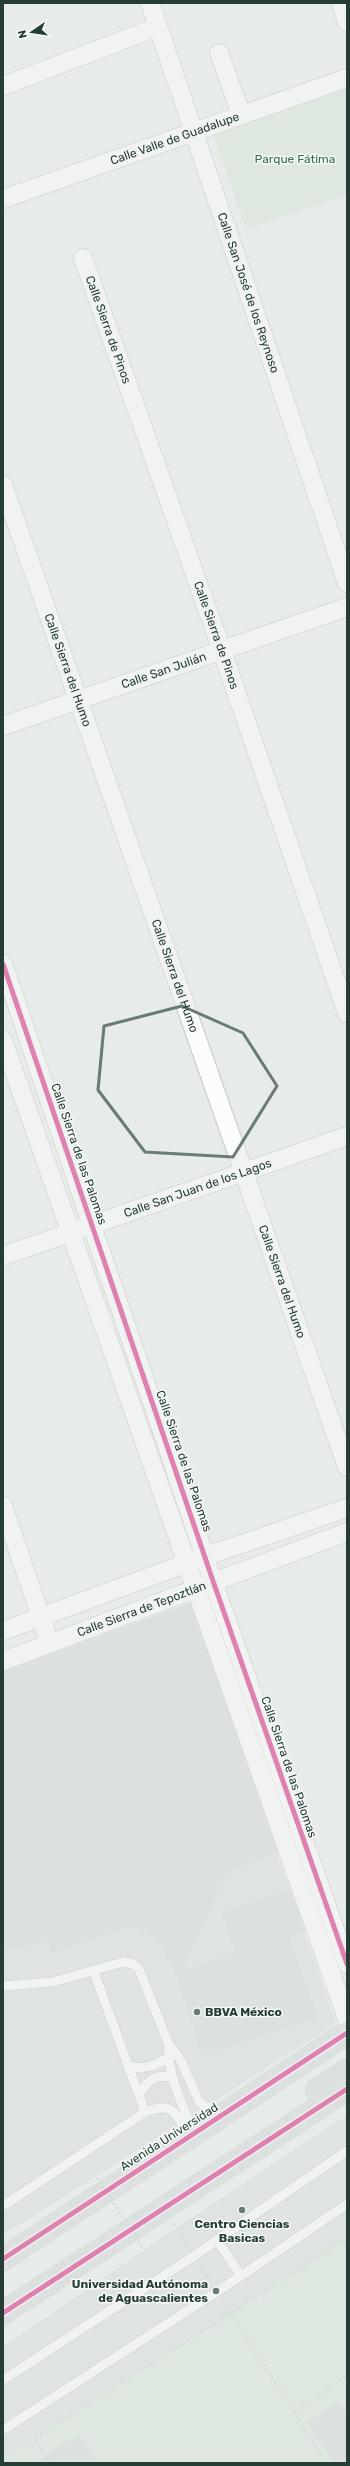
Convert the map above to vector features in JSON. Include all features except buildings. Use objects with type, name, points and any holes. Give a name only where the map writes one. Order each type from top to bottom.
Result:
[{"type":"main road","name":"Avenida Universidad","points":[[3,2259],[347,2033]]},
{"type":"main road","points":[[266,2141],[268,2128],[281,2114],[347,2071]]},
{"type":"main road","points":[[3,2314],[347,2089]]},
{"type":"street","name":"Calle San José de los Reynoso","points":[[150,3],[192,131],[347,583]]},
{"type":"street","points":[[341,3],[347,22]]},
{"type":"street","points":[[3,86],[157,27]]},
{"type":"street","points":[[219,54],[241,114]]},
{"type":"street","name":"Calle Valle de Guadalupe","points":[[3,199],[192,131],[347,78]]},
{"type":"street","name":"Calle Sierra de Pinos","points":[[83,258],[222,651],[347,1013]]},
{"type":"street","name":"Calle Sierra del Humo","points":[[3,485],[80,699],[347,1467]]},
{"type":"street","name":"Calle San Julián","points":[[3,726],[347,607]]},
{"type":"street","name":"Calle Sierra de las Palomas","points":[[3,964],[206,1556],[213,1581],[347,1964]]},
{"type":"street","points":[[3,1040],[347,2019]]},
{"type":"street","name":"Calle San Juan de los Lagos","points":[[3,1256],[71,1234],[347,1136]]},
{"type":"street","points":[[3,1506],[50,1644]]},
{"type":"street","points":[[3,1631],[206,1556],[347,1508]]},
{"type":"street","name":"Calle Sierra de Tepoztlán","points":[[3,1661],[347,1532]]},
{"type":"lane","points":[[3,1986],[38,1984],[94,1972],[124,1962],[133,1964],[139,1969],[169,2045],[180,2059],[199,2101],[204,2106],[225,2113]]},
{"type":"lane","points":[[94,1972],[145,2112]]},
{"type":"lane","points":[[169,2045],[168,2058],[172,2077],[191,2135]]},
{"type":"lane","points":[[128,2066],[142,2069],[154,2066],[168,2058]]},
{"type":"lane","points":[[139,2095],[146,2083],[154,2076],[172,2077]]},
{"type":"lane","points":[[3,2206],[145,2112],[161,2106],[168,2107],[191,2135]]},
{"type":"lane","points":[[3,2380],[194,2256],[347,2151]]},
{"type":"lane","points":[[3,2430],[241,2276],[347,2204]]},
{"type":"lane","points":[[217,2240],[241,2276]]},
{"type":"path","points":[[97,2178],[142,2246]]},
{"type":"path","points":[[163,2208],[327,2463]]},
{"type":"path","points":[[50,2463],[35,2439],[347,2238]]},
{"type":"path","points":[[294,2412],[347,2376]]},
{"type":"highlighted area","points":[[182,1006],[243,1033],[277,1086],[233,1157],[145,1152],[98,1090],[104,1026]]},
{"type":"shaded area","points":[[191,1603],[336,2024],[3,2235],[3,1670]]},
{"type":"shaded area","name":"Universidad Autónoma de Aguascalientes","points":[[347,2115],[347,2463],[3,2463],[3,2347],[166,2235]]},
{"type":"green space","name":"Parque Fátima","points":[[347,88],[347,195],[246,229],[213,134]]},
{"type":"green space","points":[[347,2238],[347,2463],[97,2463],[79,2435],[35,2463],[3,2463],[3,2459]]},
{"type":"cycle path","points":[[3,964],[213,1581],[347,1964]]},
{"type":"cycle path","points":[[3,2259],[347,2033]]},
{"type":"cycle path","points":[[3,2313],[347,2089]]},
{"type":"place","name":"BBVA México","points":[[197,2012]]},
{"type":"place","name":"Centro Ciencias Basicas","points":[[242,2210]]},
{"type":"place","name":"Universidad Autónoma de Aguascalientes","points":[[216,2291]]}]
